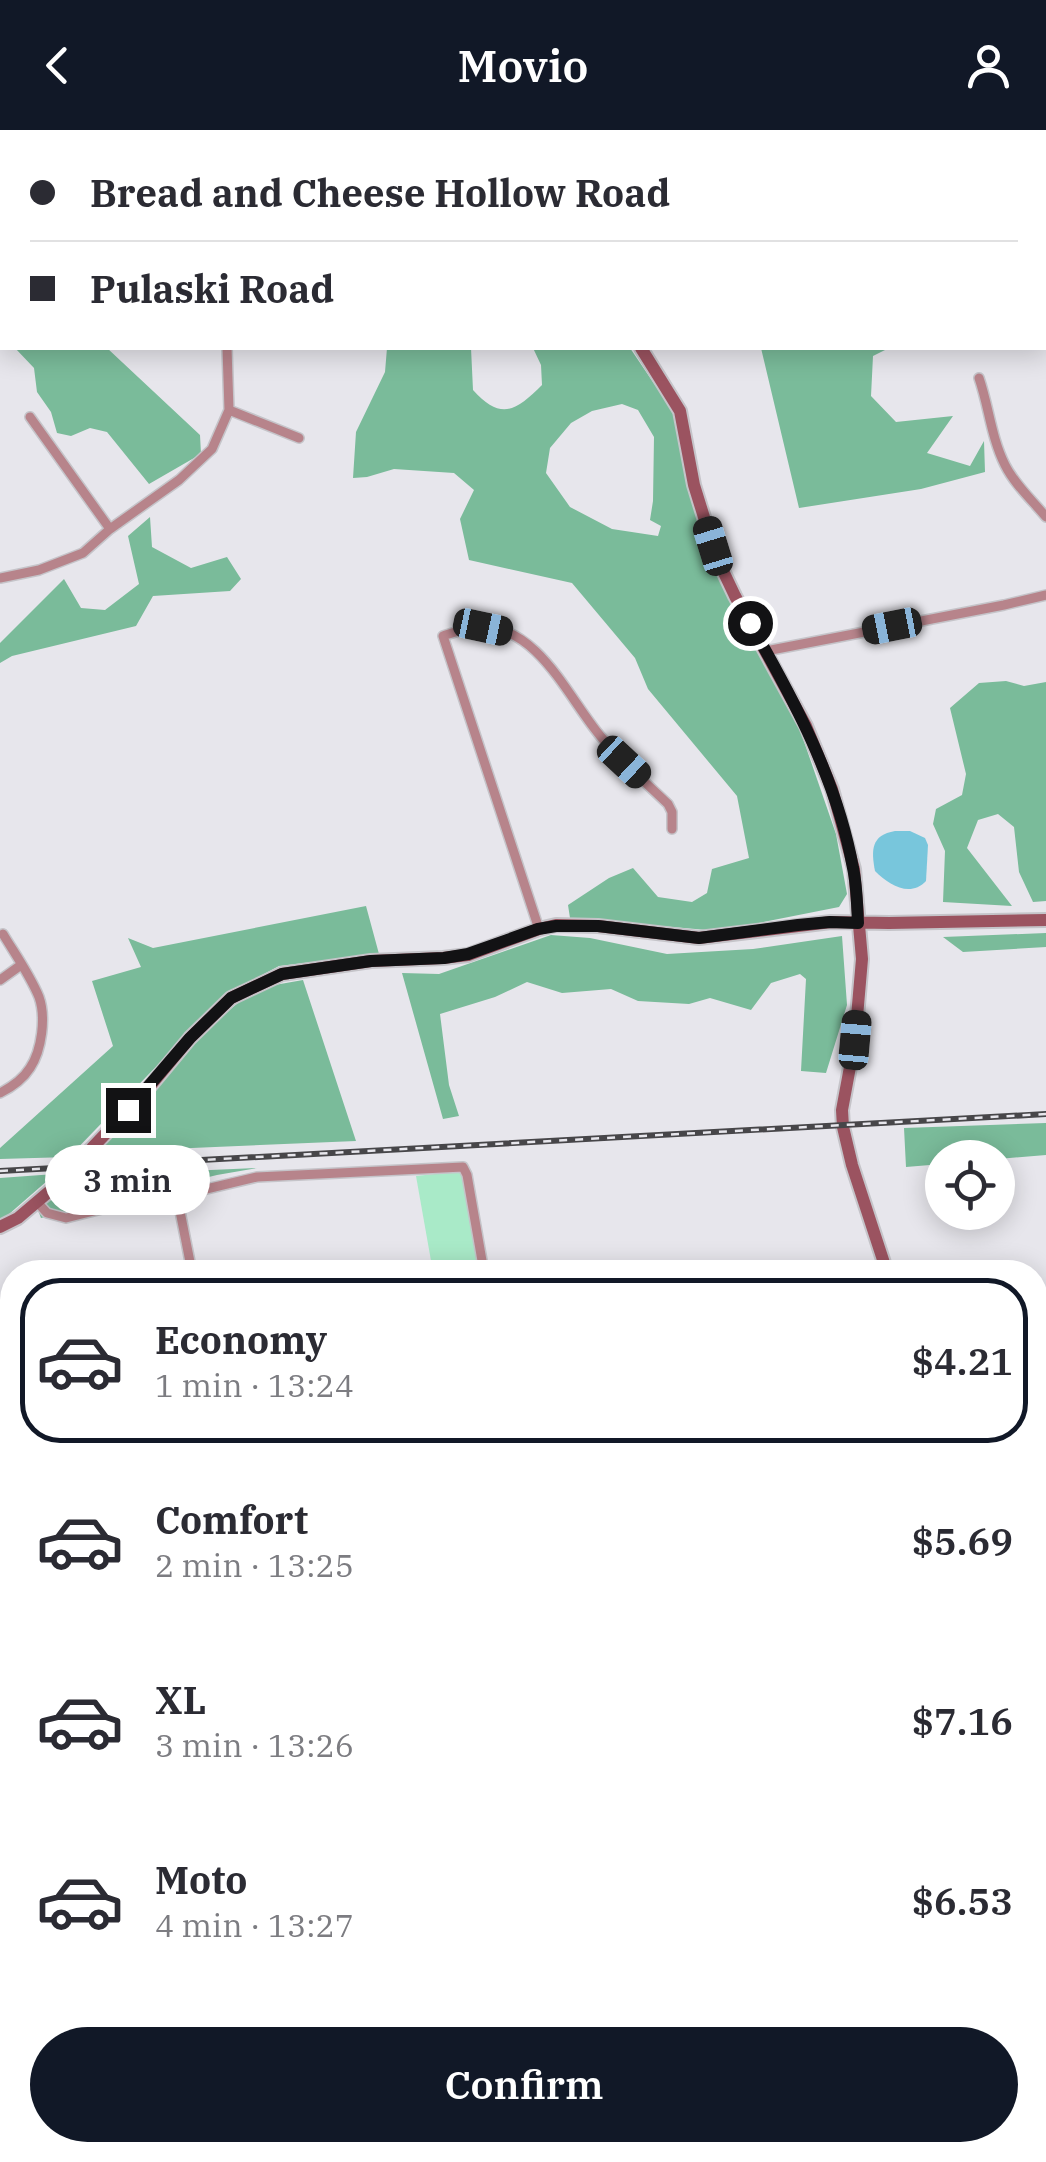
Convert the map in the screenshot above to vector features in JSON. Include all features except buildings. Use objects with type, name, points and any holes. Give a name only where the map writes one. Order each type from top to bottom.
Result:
[{"type":"main road","points":[[643,350],[680,411],[694,485],[716,556],[806,726],[832,789],[854,869],[862,959],[855,1040],[842,1110],[852,1165],[883,1260]]},
{"type":"main road","points":[[0,1227],[18,1218],[58,1184],[231,998],[282,974],[371,961],[468,954],[556,926],[598,926],[699,938],[830,922],[1046,920]]},
{"type":"street","points":[[0,578],[65,562],[83,553],[179,480],[212,449],[229,410],[227,350]]},
{"type":"street","points":[[979,378],[1006,468],[1046,517]]},
{"type":"street","points":[[229,410],[300,438]]},
{"type":"street","points":[[30,417],[110,530]]},
{"type":"street","points":[[766,650],[1046,595]]},
{"type":"street","points":[[538,929],[443,636],[483,627],[527,641],[602,739],[668,804],[672,829]]},
{"type":"street","points":[[0,1094],[14,1086],[31,1067],[40,1044],[42,1021],[40,1000],[3,934]]},
{"type":"street","points":[[0,980],[21,965]]},
{"type":"street","points":[[38,1203],[47,1213],[66,1218],[256,1176],[463,1167],[482,1260]]},
{"type":"street","points":[[177,1196],[190,1260]]},
{"type":"green space","points":[[17,350],[109,350],[200,435],[201,454],[149,484],[107,432],[90,428],[71,436],[57,433],[51,412],[37,392],[34,368]]},
{"type":"green space","points":[[387,350],[471,350],[473,390],[492,406],[508,409],[542,385],[541,365],[534,350],[631,350],[676,416],[707,542],[799,727],[836,834],[847,894],[839,907],[718,931],[570,918],[568,905],[609,878],[633,868],[658,897],[692,902],[707,893],[712,869],[749,858],[737,796],[648,689],[635,658],[572,583],[469,560],[460,519],[474,490],[454,473],[394,469],[353,478],[356,432],[385,372]],"holes":[[[622,404],[638,410],[654,437],[650,520],[661,526],[658,536],[612,529],[570,507],[546,473],[550,448],[571,423],[592,411]]]},
{"type":"green space","points":[[761,350],[885,350],[873,356],[871,396],[896,422],[953,416],[927,453],[970,466],[984,441],[985,472],[921,489],[799,508]]},
{"type":"green space","points":[[150,517],[152,547],[191,568],[227,557],[241,579],[230,591],[153,596],[136,626],[12,656],[0,663],[0,643],[64,579],[81,608],[105,610],[139,584],[128,536]]},
{"type":"green space","points":[[1006,681],[1024,686],[1046,682],[1046,901],[1033,902],[1019,872],[1014,827],[998,814],[978,820],[967,848],[1012,906],[943,902],[945,851],[933,824],[936,809],[962,795],[966,774],[950,708],[979,683]]},
{"type":"green space","points":[[366,906],[379,954],[279,966],[226,994],[69,1157],[0,1159],[0,1148],[113,1046],[92,981],[141,967],[128,938],[153,948]]},
{"type":"green space","points":[[1046,933],[1046,947],[963,952],[943,937]]},
{"type":"green space","points":[[551,935],[590,938],[667,954],[753,949],[842,936],[847,1005],[826,1073],[801,1071],[806,979],[800,974],[771,983],[751,1010],[710,998],[689,1004],[638,1001],[611,989],[562,993],[527,982],[495,997],[440,1014],[449,1085],[459,1116],[443,1119],[402,973],[439,974]]},
{"type":"green space","points":[[303,980],[356,1141],[98,1152],[208,1027],[243,999],[269,986]]},
{"type":"green space","points":[[1046,1123],[1046,1155],[1015,1158],[1015,1140],[925,1140],[925,1165],[906,1167],[904,1128]]},
{"type":"green space","points":[[257,1168],[41,1218],[38,1210],[75,1176]]},
{"type":"green space","points":[[471,1170],[487,1260],[431,1260],[416,1176]]},
{"type":"green space","points":[[55,1174],[8,1215],[0,1219],[0,1178]]},
{"type":"water","points":[[910,831],[925,838],[928,845],[926,881],[913,889],[893,885],[875,871],[874,845],[881,836]]},
{"type":"railway","points":[[0,1171],[1046,1114]]},
{"type":"route","points":[[128,1110],[190,1038],[231,998],[282,974],[371,961],[468,954],[556,926],[598,926],[699,938],[798,925],[858,923],[854,869],[832,789],[806,726],[750,623]]}]
